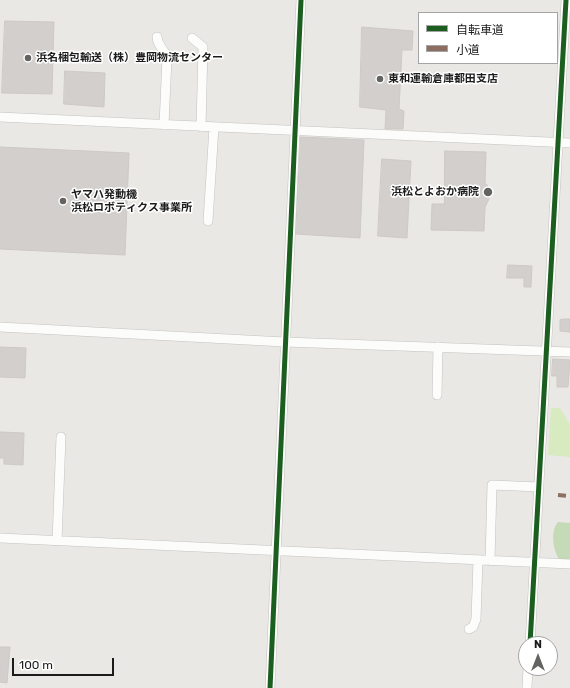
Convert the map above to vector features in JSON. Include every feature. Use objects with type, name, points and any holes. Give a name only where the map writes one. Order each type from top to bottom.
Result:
[{"type":"street","points":[[270,688],[293,131],[300,0]]},
{"type":"street","points":[[530,636],[567,4]]},
{"type":"street","points":[[157,37],[158,44],[166,52],[167,58],[164,125]]},
{"type":"street","points":[[192,38],[203,47],[201,126]]},
{"type":"street","points":[[0,117],[570,143]]},
{"type":"street","points":[[208,221],[214,127]]},
{"type":"street","points":[[0,327],[285,342],[570,352]]},
{"type":"street","points":[[437,395],[438,347]]},
{"type":"street","points":[[57,541],[61,437]]},
{"type":"street","points":[[490,561],[492,485],[539,487]]},
{"type":"street","points":[[0,538],[570,565]]},
{"type":"street","points":[[469,629],[473,627],[476,619],[478,560]]},
{"type":"street","points":[[527,688],[528,676]]},
{"type":"green space","points":[[551,408],[560,408],[570,425],[570,457],[548,455]]},
{"type":"green space","points":[[558,522],[570,523],[570,560],[559,559],[555,551],[553,535]]},
{"type":"building","name":"浜名梱包輸送（株）豊岡物流センター","points":[[5,21],[54,22],[52,94],[2,93]]},
{"type":"building","name":"東和運輸倉庫都田支店","points":[[362,27],[413,31],[412,50],[402,50],[399,109],[404,111],[403,129],[385,129],[386,110],[360,107]]},
{"type":"building","points":[[65,71],[105,73],[104,107],[64,104]]},
{"type":"building","points":[[301,137],[364,140],[360,238],[296,234]]},
{"type":"building","name":"ヤマハ発動機 浜松ロボティクス事業所","points":[[0,147],[129,153],[125,255],[0,249]]},
{"type":"building","points":[[445,151],[486,152],[485,183],[488,186],[489,199],[485,207],[484,231],[431,230],[432,204],[444,204]]},
{"type":"building","points":[[382,159],[411,161],[407,238],[378,236]]},
{"type":"building","points":[[508,265],[532,266],[531,287],[524,287],[524,278],[507,278]]},
{"type":"building","points":[[570,319],[570,332],[560,331],[560,320]]},
{"type":"building","points":[[0,347],[26,348],[25,378],[0,377]]},
{"type":"building","points":[[553,359],[570,360],[568,387],[557,387],[557,376],[552,376]]},
{"type":"building","points":[[0,432],[24,433],[23,465],[4,464],[4,458],[0,458]]},
{"type":"building","points":[[0,647],[10,647],[7,683],[0,682]]},
{"type":"marked path","points":[[558,495],[570,496]]},
{"type":"cycle path","points":[[270,688],[301,0]]},
{"type":"cycle path","points":[[530,636],[566,0]]},
{"type":"place","name":"浜名梱包輸送（株）豊岡物流センター","points":[[28,58]]},
{"type":"place","name":"東和運輸倉庫都田支店","points":[[380,79]]},
{"type":"place","name":"浜松とよおか病院","points":[[488,192]]},
{"type":"place","name":"ヤマハ発動機 浜松ロボティクス事業所","points":[[63,201]]}]
